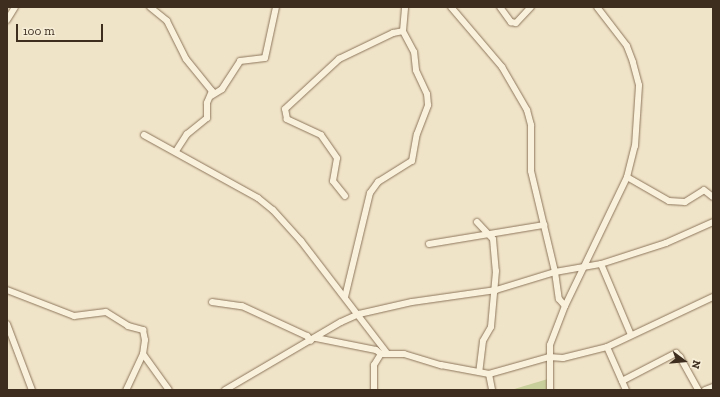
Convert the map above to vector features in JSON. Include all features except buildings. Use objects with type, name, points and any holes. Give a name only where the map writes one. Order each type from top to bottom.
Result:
[{"type":"street","points":[[7,20],[15,7]]},
{"type":"street","points":[[150,7],[167,21],[189,64],[212,89],[211,96],[207,103],[208,118],[187,134],[176,152]]},
{"type":"street","points":[[211,96],[222,89],[240,61],[265,58],[276,7]]},
{"type":"street","points":[[345,297],[370,193],[378,182],[412,161],[418,130],[428,105],[427,94],[416,70],[414,52],[403,31],[405,7]]},
{"type":"street","points":[[450,7],[502,67],[527,110],[531,125],[531,170],[556,272],[558,299],[565,306]]},
{"type":"street","points":[[500,7],[511,22],[516,23],[530,7]]},
{"type":"street","points":[[550,390],[548,357],[550,345],[565,306],[627,177],[635,146],[639,85],[627,46],[597,7]]},
{"type":"street","points":[[345,196],[333,181],[338,163],[335,155],[319,133],[287,119],[286,107],[339,59],[393,33],[403,31]]},
{"type":"street","points":[[144,134],[258,198],[273,210],[359,314],[384,353]]},
{"type":"street","points":[[627,177],[669,201],[685,202],[704,190],[713,196]]},
{"type":"street","points":[[477,222],[494,239],[496,290],[491,327],[483,340],[480,372]]},
{"type":"street","points":[[224,390],[359,314],[412,302],[496,290],[556,272],[583,269],[666,243],[713,222]]},
{"type":"street","points":[[429,244],[544,225]]},
{"type":"street","points":[[601,264],[631,335]]},
{"type":"street","points":[[7,290],[74,316],[100,312],[110,314],[128,326],[144,331],[143,354],[126,390]]},
{"type":"street","points":[[212,302],[242,306],[313,339],[376,350],[384,353],[404,354],[490,374],[548,357],[563,358],[608,347],[713,297]]},
{"type":"street","points":[[7,324],[32,390]]},
{"type":"street","points":[[608,347],[626,390]]},
{"type":"street","points":[[374,390],[374,365],[384,353]]},
{"type":"street","points":[[143,354],[169,390]]},
{"type":"street","points":[[622,381],[676,354],[680,357],[698,390]]},
{"type":"street","points":[[490,374],[492,390]]},
{"type":"street","points":[[705,390],[713,387]]},
{"type":"green space","points":[[551,378],[551,390],[511,390]]}]
